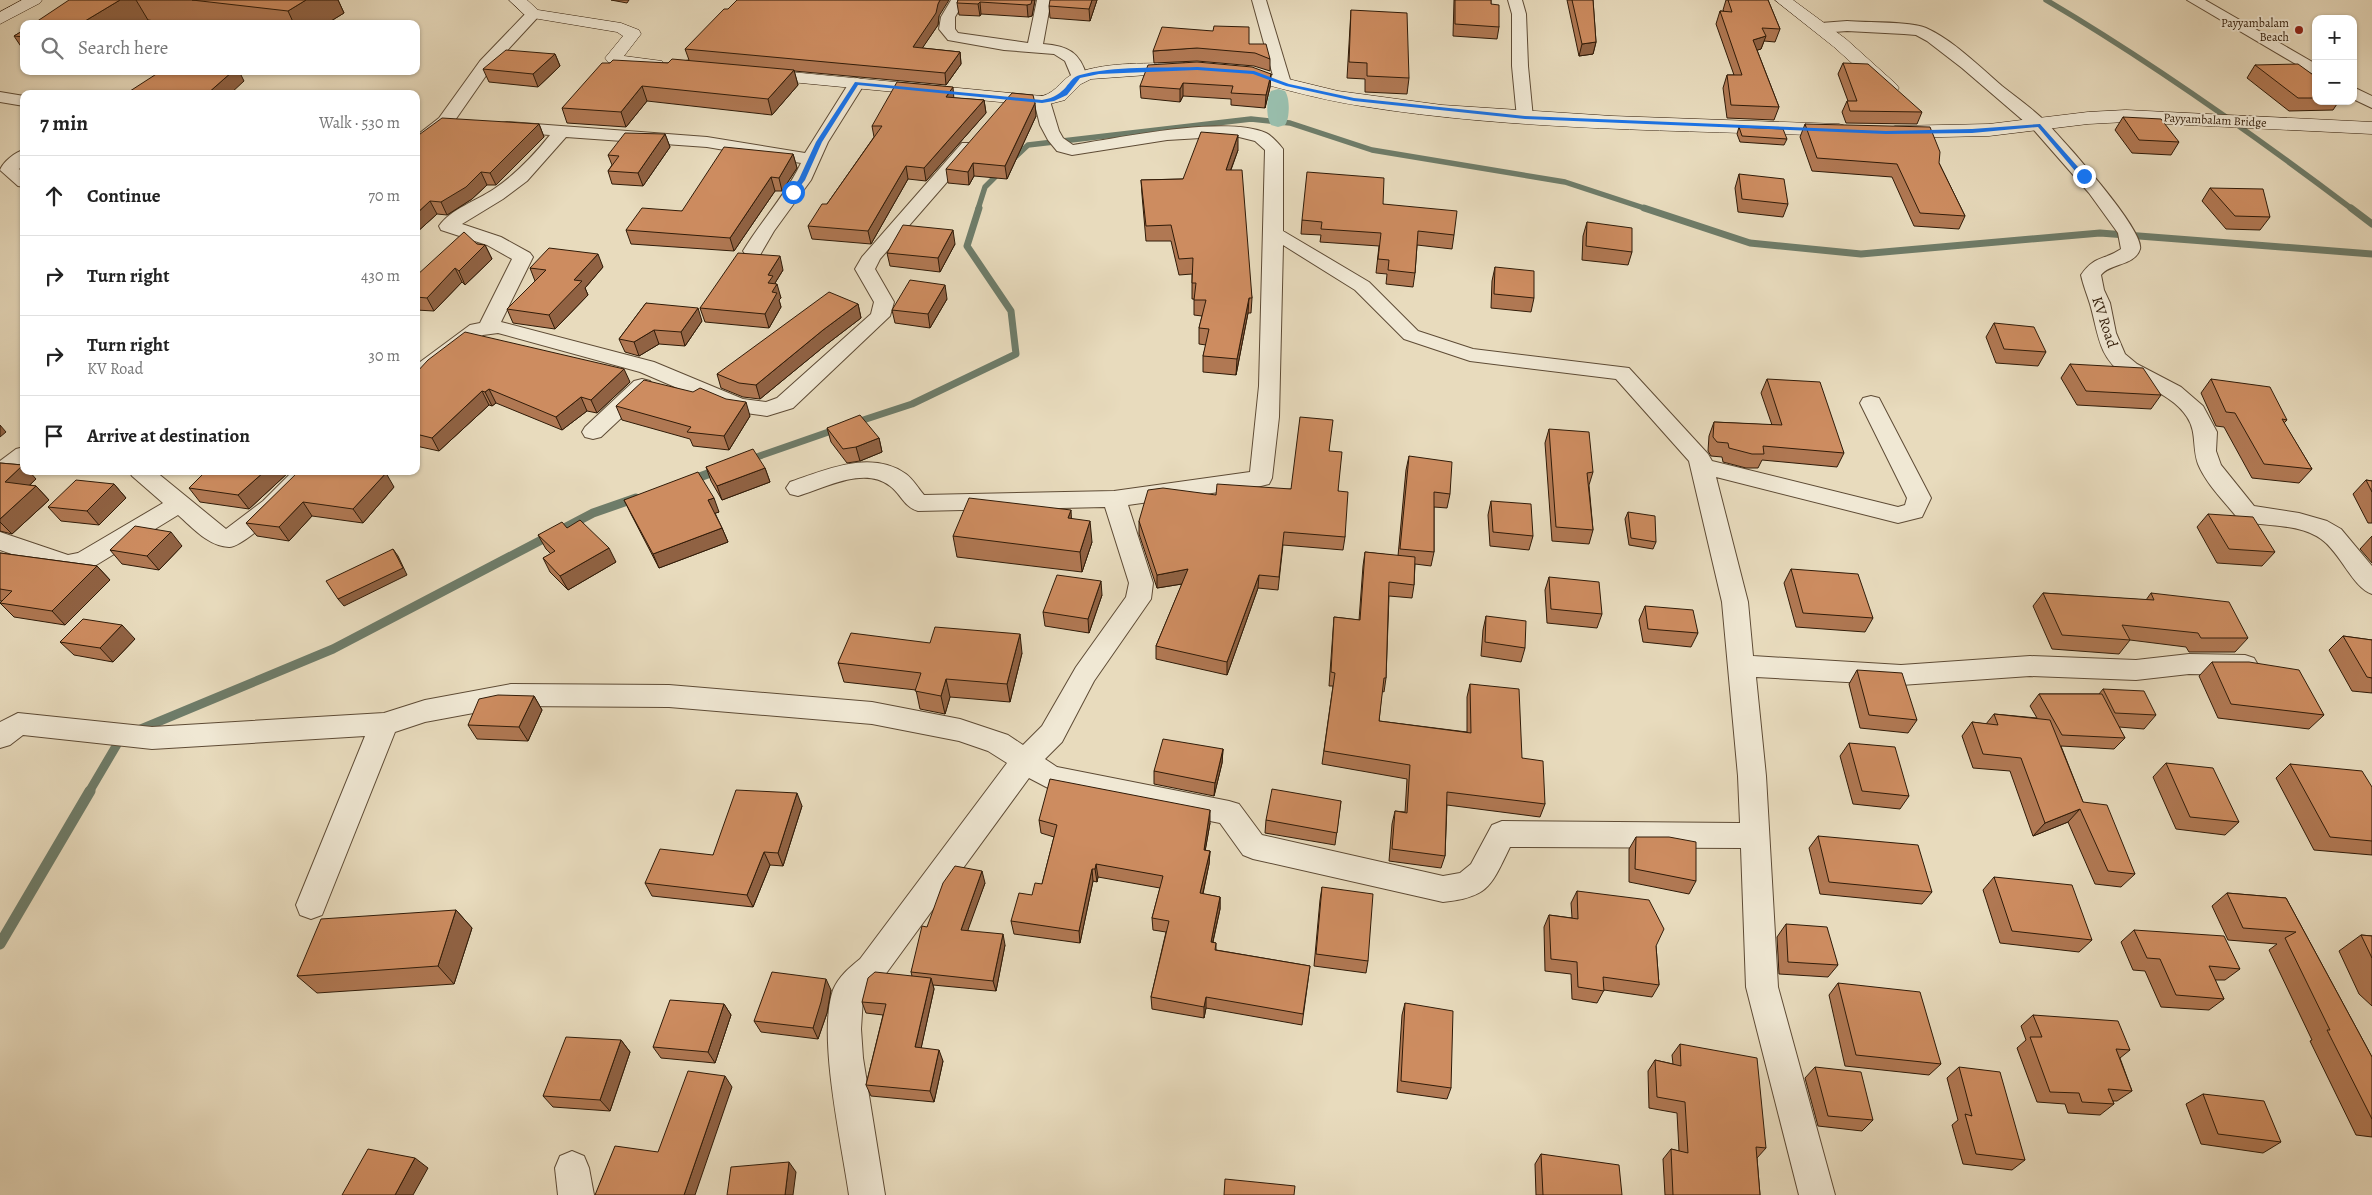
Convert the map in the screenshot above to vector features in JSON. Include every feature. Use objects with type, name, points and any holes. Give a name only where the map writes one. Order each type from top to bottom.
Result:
[{"type":"street","points":[[0,19],[34,0]]},
{"type":"street","points":[[517,0],[533,14],[621,28],[633,34],[614,58],[623,62],[672,66]]},
{"type":"street","points":[[958,0],[948,17],[947,29],[954,37],[1065,52],[1076,65],[1079,77]]},
{"type":"street","points":[[1035,48],[1044,0]]},
{"type":"street","points":[[1258,0],[1284,83]]},
{"type":"street","points":[[1515,0],[1519,14],[1520,66],[1525,118]]},
{"type":"street","points":[[1783,0],[1821,28],[1901,98]]},
{"type":"street","points":[[2194,0],[2312,69]]},
{"type":"street","points":[[420,141],[445,122],[486,64],[533,14]]},
{"type":"street","points":[[1821,28],[1883,27],[1920,31],[1968,64],[2040,125]]},
{"type":"street","points":[[740,72],[1042,101],[1052,100],[1065,94],[1079,77],[1099,73],[1211,69],[1254,73],[1284,83],[1369,101],[1525,118],[1857,131]]},
{"type":"street","points":[[753,251],[764,230],[802,180],[819,142],[857,83]]},
{"type":"street","points":[[2357,94],[2372,103]]},
{"type":"street","points":[[0,98],[20,100]]},
{"type":"street","points":[[997,113],[1010,98]]},
{"type":"street","points":[[798,488],[839,474],[869,469],[897,479],[918,503],[1114,499],[1261,478],[1267,443],[1271,265],[1274,233],[1274,149],[1261,137],[1234,131],[1167,135],[1072,150],[1057,140],[1044,112],[1042,101]]},
{"type":"street","points":[[1918,112],[1940,132]]},
{"type":"street","name":"Payyambalam Bridge","points":[[1876,132],[1940,132],[2040,125],[2088,118],[2126,116],[2372,128]]},
{"type":"street","points":[[445,122],[464,124]]},
{"type":"street","name":"KV Road","points":[[2040,125],[2094,189],[2127,233],[2131,245],[2130,251],[2119,260],[2099,265],[2091,275],[2094,290],[2100,303],[2106,333],[2116,356],[2130,369],[2173,392],[2195,411],[2206,432],[2205,451],[2211,467],[2247,514],[2274,515],[2328,531],[2354,559],[2372,585]]},
{"type":"street","points":[[494,126],[707,142],[812,159]]},
{"type":"street","points":[[488,327],[523,257],[494,241],[448,226],[458,217],[502,192],[536,165],[562,131]]},
{"type":"street","points":[[420,373],[477,329],[498,327],[652,369],[739,406],[767,409],[785,403],[880,316],[884,302],[866,268],[872,257],[980,134]]},
{"type":"street","points":[[20,159],[8,169],[20,179]]},
{"type":"street","points":[[1274,233],[1307,251],[1362,286],[1411,335],[1470,355],[1622,373],[1700,459],[1735,602],[1752,776],[1762,987],[1817,1195]]},
{"type":"street","points":[[592,432],[644,384],[652,369]]},
{"type":"street","points":[[1702,466],[1898,515],[1914,511],[1919,498],[1871,404]]},
{"type":"street","points":[[0,472],[20,457]]},
{"type":"street","points":[[145,475],[217,535],[230,539],[271,507],[304,475]]},
{"type":"street","points":[[867,1195],[846,1054],[845,1018],[849,991],[871,969],[1025,761],[1052,734],[1085,674],[1138,599],[1141,583],[1114,499]]},
{"type":"street","points":[[0,541],[67,564],[84,561],[179,504]]},
{"type":"street","points":[[1741,666],[1901,675],[2030,666],[2136,670],[2189,664],[2265,667]]},
{"type":"street","points":[[0,737],[18,724],[152,738],[384,724],[425,711],[511,695],[669,696],[872,713],[960,730],[998,743],[1050,777],[1072,783],[1229,813],[1254,846],[1443,889],[1467,886],[1482,873],[1502,834],[1754,836]]},
{"type":"street","points":[[311,905],[384,724]]},
{"type":"building","points":[[69,0],[120,0],[87,20],[39,20]]},
{"type":"building","points":[[192,0],[306,0],[288,11]]},
{"type":"building","points":[[737,0],[940,0],[936,13],[913,47],[960,52],[945,73],[685,49],[724,9],[728,9]]},
{"type":"building","points":[[958,0],[1032,0],[1031,4],[1027,5],[980,2],[978,4],[957,3]]},
{"type":"building","points":[[1050,0],[1092,0],[1089,9],[1049,6]]},
{"type":"building","points":[[1455,0],[1491,0],[1491,4],[1499,5],[1499,27],[1455,24]]},
{"type":"building","points":[[1572,0],[1593,0],[1596,42],[1582,44]]},
{"type":"building","points":[[1728,0],[1768,0],[1780,29],[1762,28],[1766,36],[1753,40],[1779,107],[1731,105],[1727,75],[1742,75],[1720,11],[1732,12]]},
{"type":"building","points":[[1351,10],[1407,13],[1409,78],[1367,76],[1367,63],[1349,62]]},
{"type":"building","points":[[1214,26],[1249,27],[1249,44],[1266,44],[1270,59],[1255,53],[1197,48],[1153,51],[1162,27],[1213,31]]},
{"type":"building","points":[[506,50],[555,54],[533,74],[483,69]]},
{"type":"building","points":[[672,59],[794,70],[768,99],[642,86],[621,112],[562,108],[602,63],[610,63],[613,60],[668,63]]},
{"type":"building","points":[[1197,62],[1252,67],[1271,74],[1266,95],[1231,93],[1233,86],[1183,83],[1180,89],[1140,86],[1148,65]]},
{"type":"building","points":[[1843,63],[1868,64],[1922,112],[1850,111],[1847,101],[1857,101]]},
{"type":"building","points":[[2298,64],[2312,74],[2312,98],[2298,98],[2255,65]]},
{"type":"building","points":[[155,75],[228,75],[212,90],[132,90]]},
{"type":"building","points":[[897,82],[953,87],[946,97],[984,100],[924,168],[906,166],[868,231],[808,226],[822,204],[827,204],[882,126],[872,126]]},
{"type":"building","points":[[1012,93],[1033,95],[1035,103],[1005,166],[973,163],[968,172],[946,169]]},
{"type":"building","points":[[2123,117],[2161,119],[2179,142],[2139,140]]},
{"type":"building","points":[[442,118],[539,124],[490,173],[481,172],[466,187],[441,202],[430,201],[420,210],[420,134]]},
{"type":"building","points":[[1805,124],[1930,127],[1940,152],[1939,163],[1965,216],[1920,213],[1897,164],[1817,158]]},
{"type":"building","points":[[1739,127],[1783,129],[1787,139],[1742,136]]},
{"type":"building","points":[[1201,132],[1238,135],[1226,170],[1242,170],[1252,298],[1249,298],[1237,359],[1203,356],[1209,329],[1199,328],[1206,300],[1194,300],[1196,283],[1192,283],[1193,258],[1179,259],[1171,225],[1146,226],[1141,180],[1183,179]]},
{"type":"building","points":[[625,133],[665,134],[638,173],[608,171],[619,156],[608,155]]},
{"type":"building","points":[[724,147],[793,154],[779,178],[771,177],[730,238],[626,230],[642,208],[682,211]]},
{"type":"building","points":[[1307,172],[1384,178],[1383,204],[1457,211],[1454,235],[1418,231],[1415,273],[1388,270],[1389,260],[1378,259],[1381,233],[1321,229],[1322,222],[1302,220]]},
{"type":"building","points":[[1739,174],[1784,179],[1788,204],[1742,199]]},
{"type":"building","points":[[2210,188],[2263,189],[2270,217],[2235,216]]},
{"type":"building","points":[[1587,222],[1632,228],[1632,252],[1586,246]]},
{"type":"building","points":[[903,225],[953,230],[938,258],[887,253]]},
{"type":"building","points":[[464,232],[477,244],[485,245],[459,271],[455,268],[427,298],[420,297],[420,272]]},
{"type":"building","points":[[549,248],[598,254],[574,280],[582,281],[549,315],[507,309],[546,270],[530,268]]},
{"type":"building","points":[[738,253],[780,256],[768,275],[773,276],[768,283],[777,284],[772,292],[777,293],[765,314],[700,308]]},
{"type":"building","points":[[1495,267],[1534,271],[1534,298],[1494,294]]},
{"type":"building","points":[[910,280],[945,285],[928,314],[892,310]]},
{"type":"building","points":[[829,292],[858,304],[756,385],[739,383],[717,374]]},
{"type":"building","points":[[646,303],[698,308],[681,332],[654,330],[634,342],[619,339]]},
{"type":"building","points":[[1994,323],[2034,327],[2046,352],[2004,349]]},
{"type":"building","points":[[465,332],[624,369],[591,400],[581,397],[556,417],[489,389],[485,392],[482,391],[432,438],[420,435],[420,369],[428,360]]},
{"type":"building","points":[[2070,364],[2143,368],[2161,395],[2086,391]]},
{"type":"building","points":[[1767,379],[1820,382],[1844,453],[1763,446],[1764,454],[1752,454],[1729,448],[1728,443],[1717,442],[1713,437],[1714,422],[1782,425]]},
{"type":"building","points":[[2211,379],[2270,387],[2287,420],[2282,419],[2312,469],[2264,464],[2235,413],[2226,412]]},
{"type":"building","points":[[644,380],[693,392],[700,388],[726,399],[746,402],[724,436],[687,432],[691,427],[616,406]]},
{"type":"building","points":[[860,415],[879,438],[856,447],[843,449],[827,428]]},
{"type":"building","points":[[1300,417],[1333,420],[1329,451],[1342,452],[1338,491],[1348,492],[1345,537],[1284,532],[1279,577],[1259,575],[1227,662],[1156,646],[1188,569],[1157,575],[1139,521],[1148,490],[1163,488],[1216,495],[1217,484],[1291,489]]},
{"type":"building","points":[[1549,429],[1589,432],[1593,472],[1587,473],[1593,530],[1556,527]]},
{"type":"building","points":[[753,449],[765,468],[717,486],[706,467]]},
{"type":"building","points":[[1409,456],[1452,462],[1450,494],[1434,492],[1434,552],[1400,549]]},
{"type":"building","points":[[0,463],[20,465],[20,468],[5,482],[36,486],[0,519]]},
{"type":"building","points":[[698,472],[714,498],[708,500],[722,528],[653,554],[624,500]]},
{"type":"building","points":[[202,475],[260,475],[238,495],[189,488]]},
{"type":"building","points":[[295,475],[384,475],[353,509],[303,502],[279,527],[246,523]]},
{"type":"building","points":[[76,480],[114,484],[87,511],[48,507]]},
{"type":"building","points":[[2366,480],[2372,481],[2372,492]]},
{"type":"building","points":[[969,498],[1071,510],[1068,518],[1090,521],[1080,552],[953,536]]},
{"type":"building","points":[[1491,501],[1531,504],[1533,536],[1493,532]]},
{"type":"building","points":[[1628,512],[1655,516],[1656,542],[1631,538]]},
{"type":"building","points":[[2208,514],[2253,517],[2275,552],[2229,549]]},
{"type":"building","points":[[580,520],[609,548],[560,576],[543,558],[555,551],[538,535],[562,522],[567,528]]},
{"type":"building","points":[[135,526],[171,532],[147,556],[110,550]]},
{"type":"building","points":[[393,549],[403,568],[338,599],[326,581]]},
{"type":"building","points":[[1365,552],[1415,557],[1414,585],[1389,582],[1386,678],[1384,678],[1379,721],[1471,733],[1470,684],[1519,689],[1522,758],[1543,761],[1545,804],[1447,792],[1445,856],[1392,849],[1395,811],[1407,813],[1410,765],[1324,751],[1335,673],[1331,672],[1334,617],[1360,620]]},
{"type":"building","points":[[0,553],[97,566],[52,611],[0,603],[12,591],[0,589]]},
{"type":"building","points":[[1791,569],[1858,574],[1873,618],[1803,613]]},
{"type":"building","points":[[1057,575],[1101,581],[1088,619],[1043,612]]},
{"type":"building","points":[[1549,577],[1599,582],[1602,614],[1551,609]]},
{"type":"building","points":[[2043,593],[2154,600],[2151,593],[2229,602],[2248,638],[2201,638],[2198,633],[2122,625],[2130,640],[2062,635]]},
{"type":"building","points":[[1645,606],[1693,610],[1698,633],[1648,629]]},
{"type":"building","points":[[1486,616],[1526,621],[1525,648],[1485,642]]},
{"type":"building","points":[[83,619],[122,625],[100,648],[60,642]]},
{"type":"building","points":[[935,627],[1020,634],[1007,684],[946,679],[941,696],[915,691],[921,673],[838,663],[851,633],[930,643]]},
{"type":"building","points":[[2343,636],[2372,640],[2372,678],[2367,677]]},
{"type":"building","points":[[2212,662],[2249,662],[2299,670],[2324,715],[2231,704]]},
{"type":"building","points":[[1857,670],[1902,673],[1917,720],[1869,715]]},
{"type":"building","points":[[2103,689],[2144,691],[2156,715],[2115,713]]},
{"type":"building","points":[[2039,694],[2102,694],[2125,738],[2062,735]]},
{"type":"building","points":[[498,695],[534,696],[519,727],[468,725],[479,699]]},
{"type":"building","points":[[1994,714],[2050,720],[2083,802],[2107,805],[2135,874],[2108,871],[2080,809],[2045,823],[2021,758],[1983,754],[1972,722],[1998,725]]},
{"type":"building","points":[[1163,739],[1223,749],[1215,783],[1154,771]]},
{"type":"building","points":[[1849,743],[1895,747],[1909,796],[1862,791]]},
{"type":"building","points":[[2166,763],[2213,768],[2239,822],[2190,817]]},
{"type":"building","points":[[2290,764],[2362,771],[2372,787],[2372,841],[2330,837]]},
{"type":"building","points":[[1050,779],[1210,810],[1204,850],[1210,851],[1200,893],[1220,897],[1211,942],[1216,943],[1215,950],[1310,966],[1303,1014],[1206,997],[1204,1007],[1151,997],[1169,921],[1152,918],[1163,876],[1096,864],[1095,869],[1092,869],[1079,931],[1011,921],[1019,893],[1032,895],[1035,883],[1042,884],[1057,825],[1039,820]]},
{"type":"building","points":[[1272,789],[1341,801],[1337,833],[1266,820]]},
{"type":"building","points":[[736,790],[797,793],[778,853],[764,852],[747,895],[645,883],[660,849],[713,855]]},
{"type":"building","points":[[1818,836],[1918,845],[1932,892],[1829,882]]},
{"type":"building","points":[[1636,837],[1669,837],[1696,842],[1696,881],[1635,869]]},
{"type":"building","points":[[955,866],[982,871],[961,930],[1003,934],[993,981],[911,972],[922,926],[927,927],[943,883]]},
{"type":"building","points":[[1994,877],[2072,885],[2092,940],[2012,931]]},
{"type":"building","points":[[1322,887],[1373,894],[1368,961],[1316,954]]},
{"type":"building","points":[[1577,891],[1649,900],[1664,929],[1656,946],[1659,985],[1603,977],[1604,991],[1578,987],[1577,962],[1551,959],[1549,915],[1578,919]]},
{"type":"building","points":[[2227,893],[2286,898],[2372,1057],[2372,1119],[2327,1030],[2330,1030],[2285,938],[2296,932],[2243,928]]},
{"type":"building","points":[[456,910],[438,966],[297,976],[321,919]]},
{"type":"building","points":[[1786,924],[1827,927],[1838,965],[1788,962]]},
{"type":"building","points":[[2134,930],[2224,936],[2240,969],[2209,966],[2224,999],[2176,995],[2160,959],[2147,958]]},
{"type":"building","points":[[2361,935],[2372,936],[2372,958]]},
{"type":"building","points":[[772,972],[826,979],[813,1028],[754,1021]]},
{"type":"building","points":[[875,972],[931,978],[915,1047],[939,1050],[930,1091],[866,1085],[886,1004],[862,1002],[868,978]]},
{"type":"building","points":[[1838,983],[1920,992],[1941,1064],[1856,1055]]},
{"type":"building","points":[[670,1000],[724,1004],[708,1052],[653,1047]]},
{"type":"building","points":[[1405,1003],[1453,1011],[1451,1088],[1401,1081]]},
{"type":"building","points":[[2033,1015],[2118,1021],[2130,1050],[2116,1049],[2132,1091],[2108,1089],[2114,1104],[2082,1102],[2079,1093],[2050,1092],[2030,1037],[2042,1037]]},
{"type":"building","points":[[566,1037],[621,1040],[600,1100],[543,1096]]},
{"type":"building","points":[[1680,1044],[1757,1058],[1766,1148],[1756,1147],[1760,1195],[1673,1195],[1671,1149],[1688,1153],[1685,1102],[1657,1097],[1655,1060],[1681,1066]]},
{"type":"building","points":[[1815,1067],[1861,1072],[1873,1120],[1828,1116]]},
{"type":"building","points":[[1959,1067],[2000,1072],[2025,1160],[1976,1154],[1965,1114],[1972,1116]]},
{"type":"building","points":[[688,1071],[725,1076],[684,1195],[595,1195],[615,1146],[658,1152]]},
{"type":"building","points":[[2203,1094],[2264,1101],[2281,1142],[2218,1134]]},
{"type":"building","points":[[368,1149],[415,1158],[395,1195],[342,1195]]},
{"type":"building","points":[[1541,1154],[1619,1165],[1622,1195],[1543,1195]]},
{"type":"building","points":[[789,1162],[785,1195],[727,1195],[731,1167]]},
{"type":"building","points":[[1225,1179],[1295,1186],[1294,1195],[1224,1195]]},
{"type":"waterway","points":[[2046,0],[2164,74],[2278,154],[2352,209]]},
{"type":"waterway","points":[[1278,95],[1278,121]]},
{"type":"waterway","points":[[1010,162],[1028,145],[1251,119],[1290,123],[1372,150],[1565,182],[1647,209]]},
{"type":"waterway","points":[[978,209],[985,187],[1001,171]]},
{"type":"waterway","points":[[854,423],[912,404],[1016,354],[1011,311],[967,246],[979,208]]},
{"type":"waterway","points":[[1644,208],[1750,243],[1861,254],[2100,233],[2372,254]]},
{"type":"waterway","points":[[2351,208],[2372,224]]},
{"type":"waterway","points":[[748,460],[840,428]]},
{"type":"waterway","points":[[691,480],[719,470]]},
{"type":"waterway","points":[[136,731],[333,649],[593,513],[636,498]]},
{"type":"waterway","points":[[89,792],[122,736]]},
{"type":"waterway","points":[[0,944],[90,791]]},
{"type":"place","name":"Payyambalam Beach","points":[[2299,30]]},
{"type":"route","points":[[793,192],[802,180],[819,142],[857,83],[1042,101],[1052,100],[1065,94],[1072,83],[1079,77],[1099,73],[1176,68],[1218,69],[1254,73],[1288,85],[1313,91],[1384,104],[1525,118],[1886,132],[1972,131],[2040,125],[2084,176]]}]
